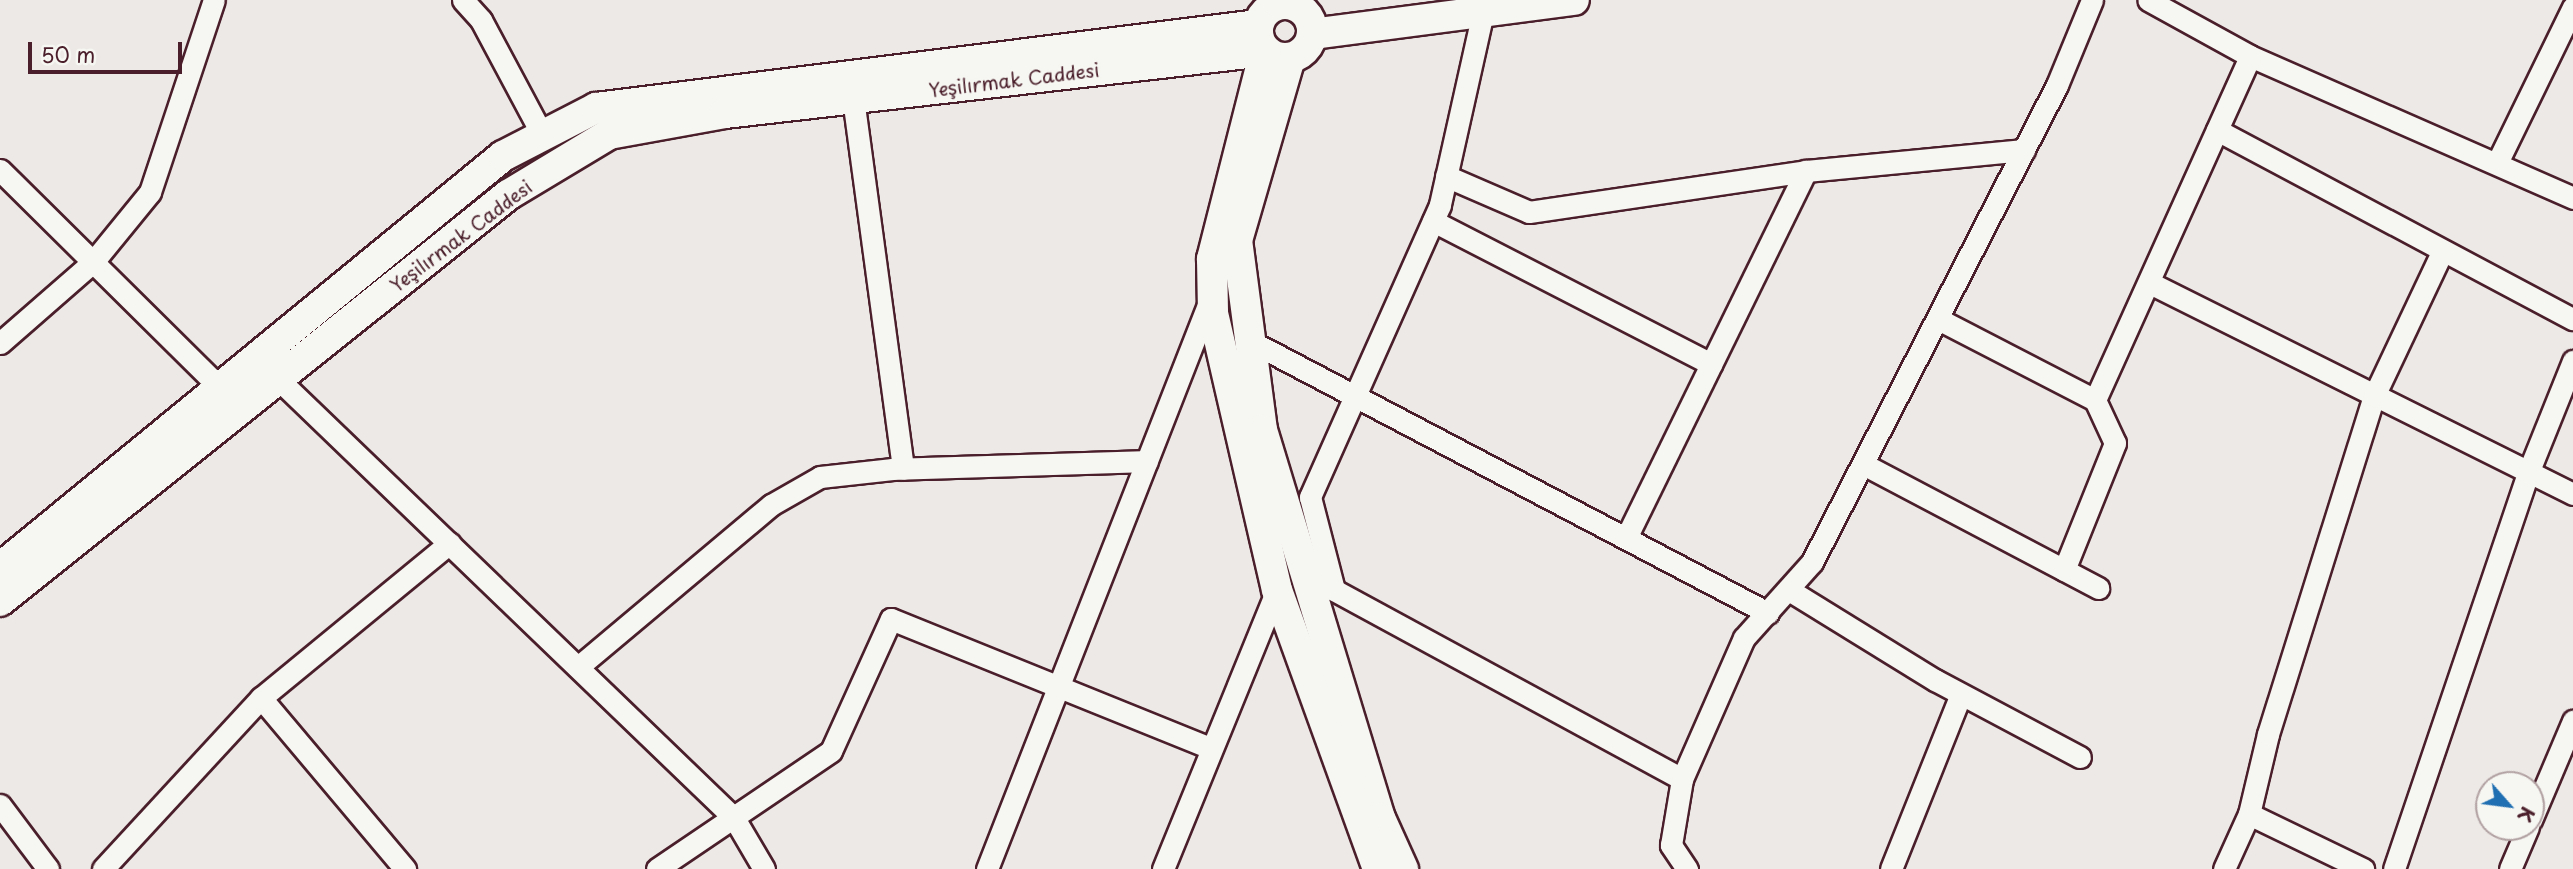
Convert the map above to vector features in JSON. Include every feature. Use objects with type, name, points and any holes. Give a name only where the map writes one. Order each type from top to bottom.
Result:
[{"type":"main road","points":[[1303,14],[1429,0]]},
{"type":"main road","points":[[1403,869],[1380,818],[1262,430],[1237,240],[1276,5],[1303,14],[1483,12],[1574,0]]},
{"type":"main road","points":[[1271,45],[1305,50],[1303,14]]},
{"type":"main road","name":"Yeşilırmak Caddesi","points":[[0,568],[503,156],[596,108],[1271,45]]},
{"type":"main road","name":"Yeşilırmak Caddesi","points":[[0,601],[508,195],[609,134],[725,113],[1271,45]]},
{"type":"main road","points":[[1271,45],[1212,259],[1213,313],[1277,590],[1378,869]]},
{"type":"street","points":[[0,343],[93,262],[150,192],[214,0]]},
{"type":"street","points":[[463,0],[481,20],[543,136]]},
{"type":"street","points":[[1687,869],[1671,845],[1682,779],[1744,638],[1812,562],[2024,150],[2092,0]]},
{"type":"street","points":[[2148,0],[2249,56],[2573,198]]},
{"type":"street","points":[[2497,163],[2573,7]]},
{"type":"street","points":[[1483,12],[1446,177],[1433,221],[1311,497],[1334,590],[1682,779]]},
{"type":"street","points":[[2095,400],[2150,283],[2249,56]]},
{"type":"street","points":[[853,98],[902,468]]},
{"type":"street","points":[[2217,130],[2442,252],[2573,319]]},
{"type":"street","points":[[1446,177],[1529,212],[1806,171],[2024,150]]},
{"type":"street","points":[[0,170],[220,388]]},
{"type":"street","points":[[1626,538],[1806,171]]},
{"type":"street","points":[[1433,221],[1711,364]]},
{"type":"street","points":[[2224,869],[2249,814],[2268,734],[2374,396],[2442,252]]},
{"type":"street","points":[[2150,283],[2573,494]]},
{"type":"street","points":[[988,869],[1213,292]]},
{"type":"street","points":[[1938,318],[2095,400],[2115,443],[2064,570]]},
{"type":"street","points":[[1250,341],[1768,613]]},
{"type":"street","points":[[2394,869],[2528,473],[2573,361]]},
{"type":"street","points":[[278,379],[734,818],[764,869]]},
{"type":"street","points":[[578,667],[771,505],[820,477],[902,468],[1147,461]]},
{"type":"street","points":[[1863,464],[2098,588]]},
{"type":"street","points":[[103,869],[261,698],[450,543]]},
{"type":"street","points":[[1163,869],[1210,748],[1277,590]]},
{"type":"street","points":[[1788,590],[1961,694],[2080,757]]},
{"type":"street","points":[[657,869],[831,751],[891,619],[1210,748]]},
{"type":"street","points":[[1891,869],[1961,694]]},
{"type":"street","points":[[261,698],[405,869]]},
{"type":"street","points":[[2545,787],[2573,721]]},
{"type":"street","points":[[0,805],[48,869]]},
{"type":"street","points":[[2249,814],[2363,869]]},
{"type":"street","points":[[2510,869],[2522,841]]}]
